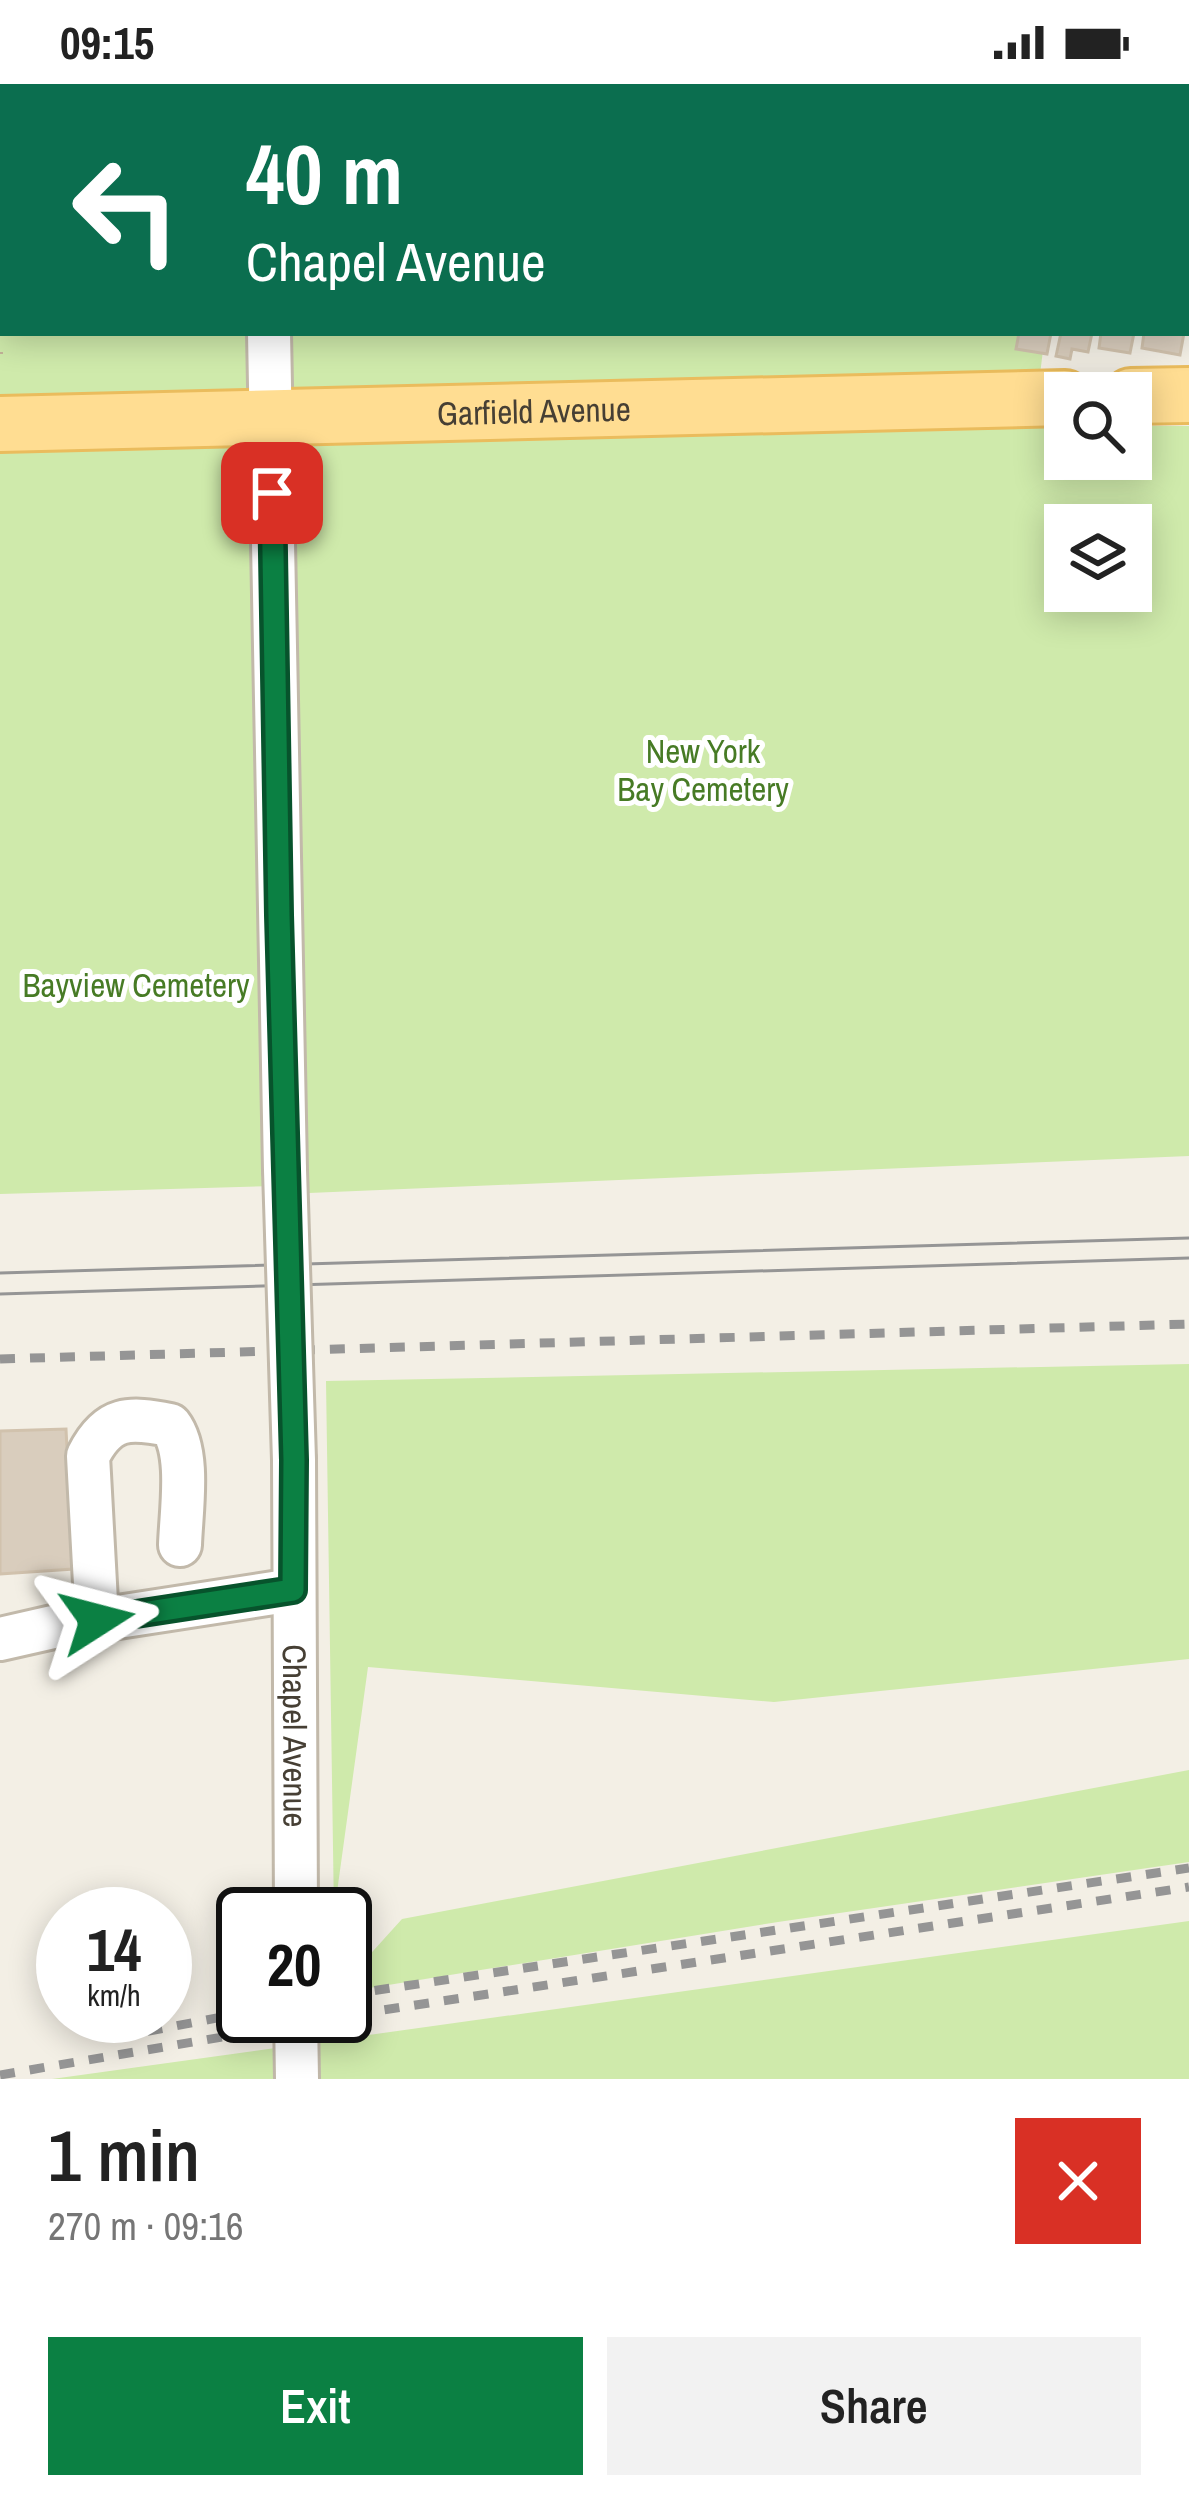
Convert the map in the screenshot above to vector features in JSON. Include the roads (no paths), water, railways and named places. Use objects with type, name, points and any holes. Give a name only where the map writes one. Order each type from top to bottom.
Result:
[{"type":"main road","points":[[1152,396],[1189,395]]},
{"type":"main road","name":"Garfield Avenue","points":[[0,424],[1044,399]]},
{"type":"street","name":"Chapel Avenue","points":[[269,336],[294,1460],[296,1887]]},
{"type":"street","points":[[97,1620],[88,1456],[98,1436],[112,1424],[133,1420],[170,1425],[180,1438],[181,1545]]},
{"type":"street","points":[[0,1639],[293,1590]]},
{"type":"street","points":[[296,2043],[297,2079]]},
{"type":"tram line","points":[[0,1273],[1189,1238]]},
{"type":"tram line","points":[[0,1294],[1189,1258]]},
{"type":"railway","points":[[0,1359],[1189,1324]]},
{"type":"railway","points":[[372,1991],[1189,1868]]},
{"type":"railway","points":[[0,2075],[357,2014],[1189,1887]]},
{"type":"railway","points":[[192,2023],[216,2018]]},
{"type":"park label","name":"New York Bay Cemetery","points":[[703,770]]},
{"type":"park label","name":"Bayview Cemetery","points":[[136,985]]}]
